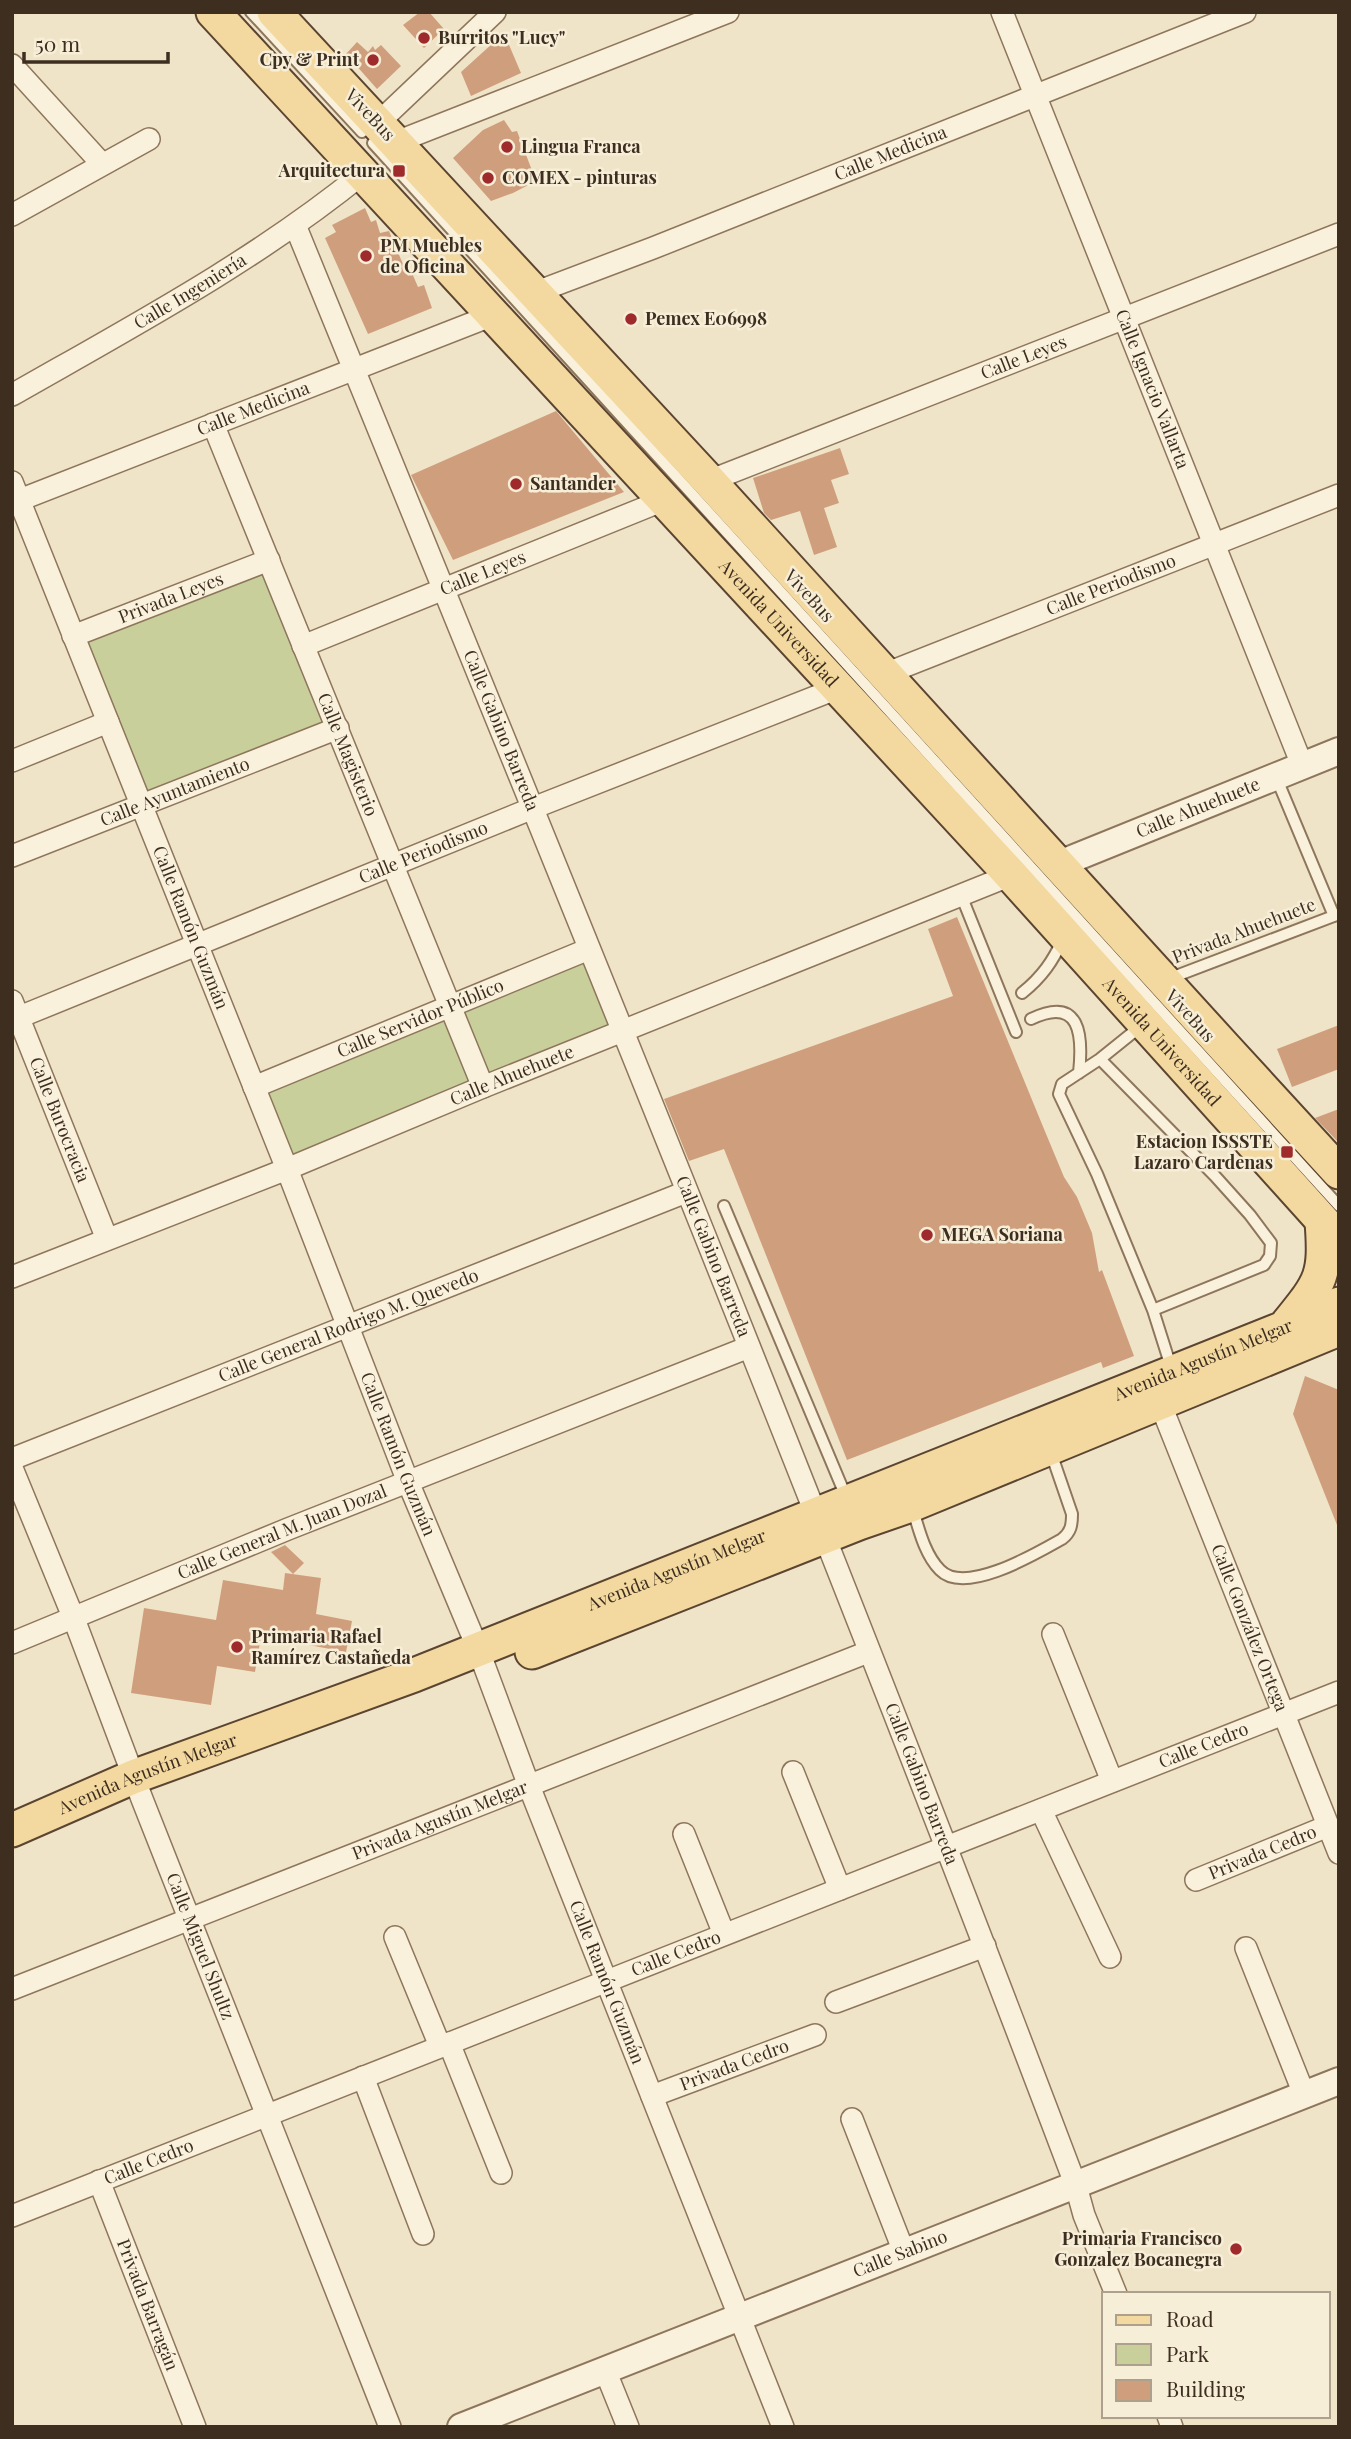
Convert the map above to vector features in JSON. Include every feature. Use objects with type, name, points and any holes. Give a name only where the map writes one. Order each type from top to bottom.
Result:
[{"type":"main road","name":"Avenida Universidad","points":[[213,12],[1011,874],[1143,1024],[1333,1222]]},
{"type":"main road","points":[[274,12],[709,481],[991,789],[1162,981],[1339,1172]]},
{"type":"main road","points":[[1284,1328],[1313,1293],[1321,1276],[1333,1222]]},
{"type":"main road","name":"Avenida Agustín Melgar","points":[[820,1525],[848,1502],[905,1493],[1049,1448],[1284,1328],[1337,1326]]},
{"type":"main road","name":"Avenida Agustín Melgar","points":[[12,1830],[137,1788],[482,1660],[1166,1388],[1337,1326]]},
{"type":"main road","name":"Avenida Agustín Melgar","points":[[12,1854],[137,1788]]},
{"type":"street","points":[[386,134],[495,12]]},
{"type":"street","points":[[386,134],[728,12]]},
{"type":"street","name":"Calle Ignacio Vallarta","points":[[1002,12],[1302,765]]},
{"type":"street","name":"Calle Medicina","points":[[534,293],[642,253],[1245,12]]},
{"type":"street","points":[[12,65],[102,164]]},
{"type":"street","points":[[12,215],[149,139]]},
{"type":"street","name":"Calle Ingeniería","points":[[12,395],[162,308],[295,225],[362,174]]},
{"type":"street","name":"Calle Gabino Barreda","points":[[295,225],[623,1030],[820,1525],[985,1946],[1115,2292]]},
{"type":"street","name":"Calle Leyes","points":[[709,481],[1339,234]]},
{"type":"street","name":"Calle Medicina","points":[[15,495],[213,424],[493,315]]},
{"type":"street","name":"Calle Magisterio","points":[[213,424],[483,1087]]},
{"type":"street","name":"Calle Ramón Guzmán","points":[[15,495],[287,1169],[408,1482],[482,1660],[529,1786],[783,2427]]},
{"type":"street","name":"Calle Periodismo","points":[[885,674],[1339,495]]},
{"type":"street","name":"Calle Leyes","points":[[303,646],[664,500]]},
{"type":"street","name":"Privada Leyes","points":[[73,636],[269,560]]},
{"type":"street","name":"Calle Periodismo","points":[[14,1013],[197,945],[533,808],[838,688]]},
{"type":"street","points":[[12,761],[108,722]]},
{"type":"street","name":"Calle Ayuntamiento","points":[[12,856],[338,728]]},
{"type":"street","name":"Calle Ahuehuete","points":[[1057,865],[1339,751]]},
{"type":"street","name":"Calle Ahuehuete","points":[[12,1277],[287,1169],[1011,874]]},
{"type":"street","name":"Calle Servidor Público","points":[[254,1087],[589,949]]},
{"type":"street","name":"Calle Burocracia","points":[[14,1013],[107,1239]]},
{"type":"street","name":"Calle General Rodrigo M. Quevedo","points":[[12,1459],[686,1192]]},
{"type":"street","name":"Calle General M. Juan Dozal","points":[[12,1643],[288,1529],[749,1347]]},
{"type":"street","name":"Calle González Ortega","points":[[1166,1388],[1283,1714],[1339,1853]]},
{"type":"street","name":"Calle Miguel Shultz","points":[[12,1468],[74,1619],[137,1788],[390,2427]]},
{"type":"street","points":[[1053,1634],[1112,1781]]},
{"type":"street","name":"Privada Agustín Melgar","points":[[12,1989],[868,1652]]},
{"type":"street","name":"Calle Cedro","points":[[12,2216],[1339,1692]]},
{"type":"street","points":[[793,1772],[840,1889]]},
{"type":"street","points":[[1041,1810],[1110,1957]]},
{"type":"street","name":"Privada Cedro","points":[[1196,1880],[1328,1826]]},
{"type":"street","points":[[684,1834],[724,1934]]},
{"type":"street","points":[[395,1937],[501,2173]]},
{"type":"street","points":[[836,2002],[985,1946]]},
{"type":"street","points":[[1246,1948],[1304,2094]]},
{"type":"street","name":"Privada Cedro","points":[[652,2096],[815,2035]]},
{"type":"street","points":[[363,2077],[424,2234]]},
{"type":"street","name":"Calle Sabino","points":[[461,2427],[1339,2081]]},
{"type":"street","points":[[852,2119],[904,2252]]},
{"type":"street","name":"Privada Barragán","points":[[99,2181],[195,2427]]},
{"type":"street","points":[[605,2370],[628,2427]]},
{"type":"lane","name":"ViveBus","points":[[251,12],[503,286],[1333,1222]]},
{"type":"lane","points":[[1276,777],[1336,915]]},
{"type":"lane","points":[[961,895],[1016,1032]]},
{"type":"lane","name":"Privada Ahuehuete","points":[[1162,981],[1336,915]]},
{"type":"lane","points":[[1022,993],[1049,967],[1065,936]]},
{"type":"lane","points":[[1031,1019],[1046,1013],[1059,1012],[1075,1021],[1081,1038],[1079,1073]]},
{"type":"lane","points":[[1143,1024],[1100,1059],[1062,1084],[1059,1094],[1097,1174],[1153,1310],[1166,1388]]},
{"type":"lane","points":[[1100,1059],[1215,1176],[1271,1243],[1270,1256],[1264,1265],[1153,1310]]},
{"type":"lane","points":[[724,1206],[848,1502]]},
{"type":"lane","points":[[905,1493],[934,1563],[950,1577],[973,1578],[1023,1560],[1068,1535],[1072,1514],[1049,1448]]},
{"type":"green space","points":[[269,560],[338,728],[141,806],[73,636]]},
{"type":"green space","points":[[589,949],[623,1030],[287,1169],[254,1087]]},
{"type":"building","name":"Burritos \"Lucy\"","points":[[420,12],[429,12],[444,29],[424,48],[403,25]]},
{"type":"building","points":[[504,33],[521,73],[471,96],[461,72]]},
{"type":"building","name":"Cpy & Print","points":[[357,42],[368,52],[373,46],[375,50],[381,45],[401,66],[377,89],[346,54]]},
{"type":"building","points":[[504,120],[512,132],[517,131],[536,181],[491,201],[453,158],[483,130]]},
{"type":"building","name":"PM Muebles de Oficina","points":[[365,208],[371,222],[376,220],[380,233],[389,231],[408,276],[412,273],[418,287],[424,285],[432,308],[368,334],[325,238],[336,232],[332,225]]},
{"type":"building","name":"Santander","points":[[556,411],[624,492],[453,560],[411,475]]},
{"type":"building","points":[[840,448],[849,474],[831,480],[839,503],[824,508],[837,547],[814,555],[800,511],[771,520],[764,513],[753,478]]},
{"type":"building","name":"MEGA Soriana","points":[[957,917],[1064,1177],[1077,1197],[1092,1233],[1099,1272],[1102,1270],[1134,1356],[1103,1368],[1101,1362],[847,1460],[724,1149],[689,1161],[664,1099],[953,996],[928,929]]},
{"type":"building","points":[[1339,1025],[1339,1069],[1292,1087],[1277,1049]]},
{"type":"building","points":[[1339,1109],[1339,1143],[1315,1118]]},
{"type":"building","points":[[1305,1376],[1339,1390],[1339,1530],[1293,1414]]},
{"type":"building","points":[[285,1545],[304,1563],[293,1574],[271,1552]]},
{"type":"building","points":[[285,1573],[321,1578],[316,1614],[352,1621],[346,1652],[261,1636],[255,1672],[217,1666],[211,1705],[131,1693],[144,1608],[216,1620],[223,1580],[283,1590]]},
{"type":"place","name":"Burritos \"Lucy\"","points":[[424,38]]},
{"type":"place","name":"Cpy & Print","points":[[373,60]]},
{"type":"place","name":"Lingua Franca","points":[[507,147]]},
{"type":"place","name":"Arquitectura","points":[[399,171]]},
{"type":"place","name":"COMEX - pinturas","points":[[488,178]]},
{"type":"place","name":"PM Muebles de Oficina","points":[[366,256]]},
{"type":"place","name":"Pemex E06998","points":[[631,319]]},
{"type":"place","name":"Santander","points":[[516,484]]},
{"type":"place","name":"Estacion ISSSTE Lazaro Cardenas","points":[[1287,1152]]},
{"type":"place","name":"MEGA Soriana","points":[[927,1235]]},
{"type":"place","name":"Primaria Rafael Ramírez Castañeda","points":[[237,1647]]},
{"type":"place","name":"Primaria Francisco Gonzalez Bocanegra","points":[[1236,2249]]}]
